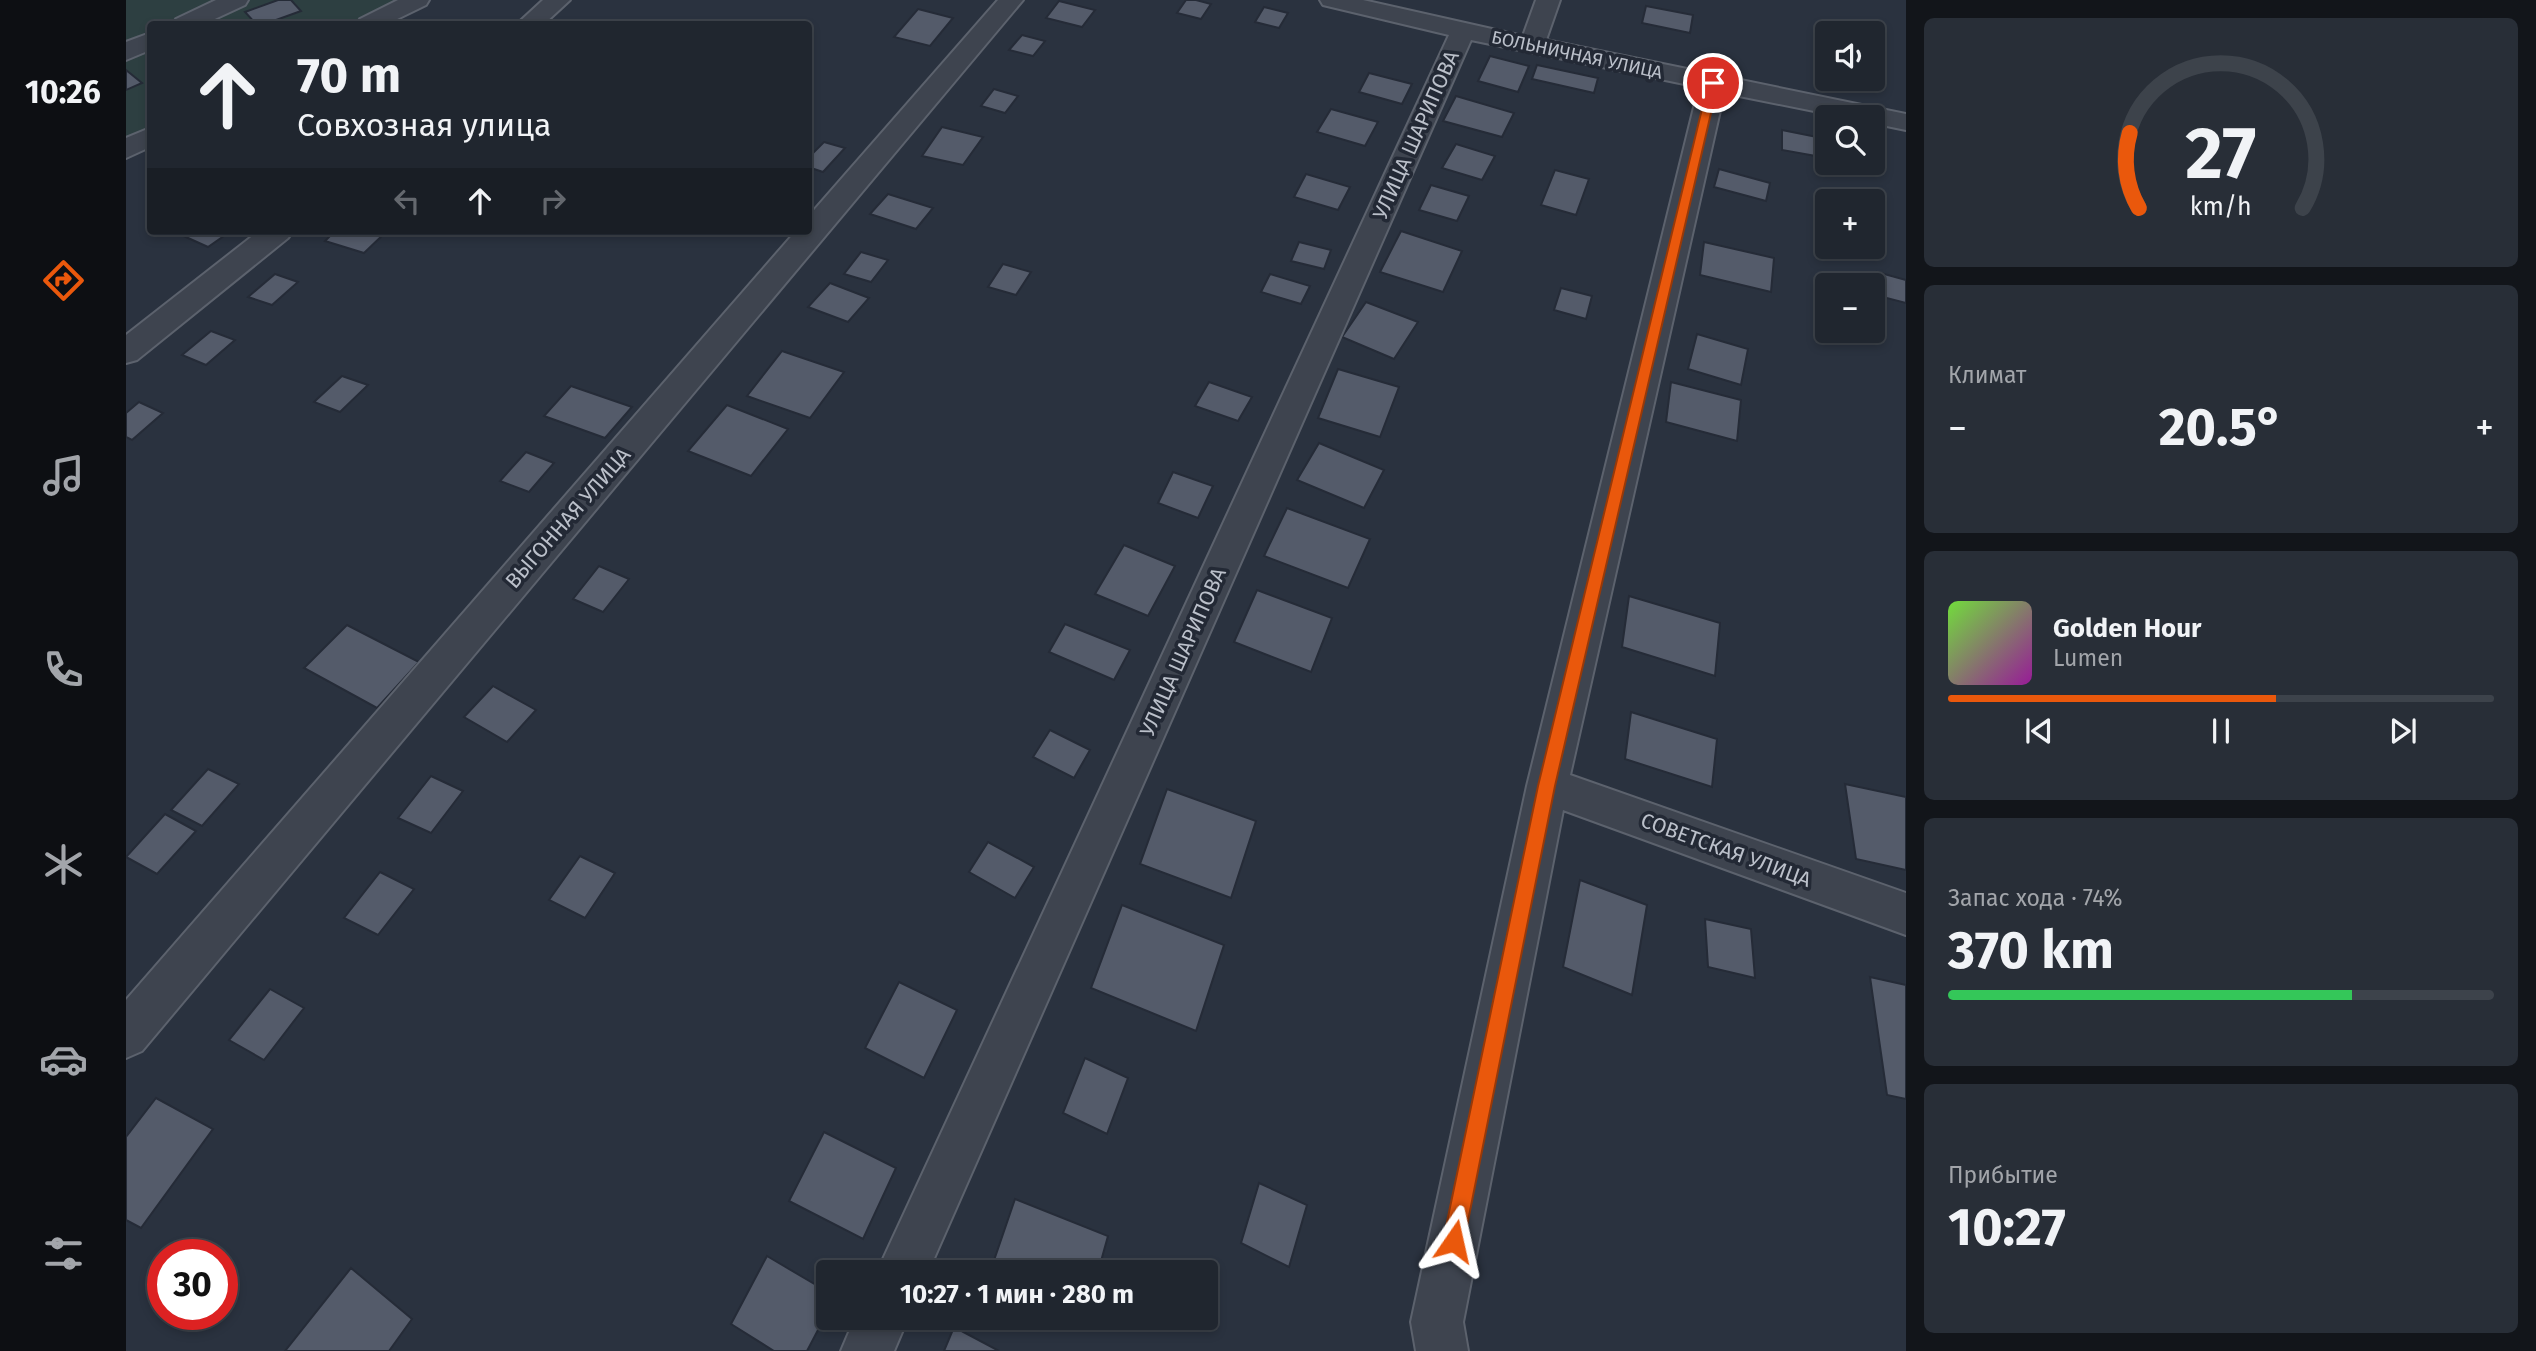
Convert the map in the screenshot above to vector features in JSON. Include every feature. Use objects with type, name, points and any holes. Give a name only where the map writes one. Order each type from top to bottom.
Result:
[{"type":"street","points":[[191,21],[236,0]]},
{"type":"street","points":[[375,21],[417,0]]},
{"type":"street","points":[[533,21],[558,0]]},
{"type":"street","name":"ВЫГОННАЯ УЛИЦА","points":[[812,233],[1011,0]]},
{"type":"street","name":"БОЛЬНИЧНАЯ УЛИЦА","points":[[1332,0],[1532,46],[1906,122]]},
{"type":"street","points":[[1532,46],[1548,0]]},
{"type":"street","name":"УЛИЦА ШАРИПОВА","points":[[907,1260],[1463,31]]},
{"type":"street","points":[[126,52],[147,42]]},
{"type":"street","points":[[1442,1351],[1437,1322],[1547,786],[1713,83]]},
{"type":"street","points":[[126,149],[147,138]]},
{"type":"street","points":[[126,352],[273,235]]},
{"type":"street","name":"ВЫГОННАЯ УЛИЦА","points":[[126,1035],[810,235]]},
{"type":"street","name":"СОВЕТСКАЯ УЛИЦА","points":[[1547,786],[1906,914]]},
{"type":"street","points":[[867,1351],[877,1330]]},
{"type":"shaded area","points":[[126,0],[427,0],[385,21],[147,21],[147,144],[126,155]]},
{"type":"building","points":[[278,0],[291,0],[301,11],[273,21],[253,21],[245,12]]},
{"type":"building","points":[[1186,0],[1211,4],[1201,19],[1177,13]]},
{"type":"building","points":[[1059,1],[1095,10],[1082,27],[1046,18]]},
{"type":"building","points":[[1646,6],[1693,15],[1690,33],[1642,23]]},
{"type":"building","points":[[1264,7],[1288,13],[1279,28],[1255,22]]},
{"type":"building","points":[[918,9],[953,18],[930,46],[894,37]]},
{"type":"building","points":[[1022,35],[1045,41],[1033,56],[1009,50]]},
{"type":"building","points":[[1490,56],[1529,66],[1518,92],[1478,81]]},
{"type":"building","points":[[1537,65],[1598,78],[1594,93],[1532,79]]},
{"type":"building","points":[[126,70],[142,83],[126,90]]},
{"type":"building","points":[[1369,73],[1412,84],[1402,104],[1359,92]]},
{"type":"building","points":[[994,89],[1018,96],[1005,113],[981,106]]},
{"type":"building","points":[[1456,96],[1514,113],[1502,137],[1443,121]]},
{"type":"building","points":[[1331,109],[1378,122],[1365,146],[1317,132]]},
{"type":"building","points":[[942,127],[983,137],[963,165],[922,156]]},
{"type":"building","points":[[1782,130],[1815,137],[1815,156],[1782,150]]},
{"type":"building","points":[[824,142],[845,148],[823,172],[812,168],[812,154]]},
{"type":"building","points":[[1456,144],[1495,156],[1482,180],[1442,168]]},
{"type":"building","points":[[1719,169],[1770,183],[1766,201],[1714,187]]},
{"type":"building","points":[[1555,170],[1589,179],[1576,215],[1541,205]]},
{"type":"building","points":[[1306,174],[1350,187],[1338,210],[1294,197]]},
{"type":"building","points":[[1431,185],[1469,196],[1457,221],[1419,210]]},
{"type":"building","points":[[888,194],[933,208],[916,229],[870,214]]},
{"type":"building","points":[[1401,231],[1462,251],[1443,292],[1380,272]]},
{"type":"building","points":[[181,235],[225,235],[208,247]]},
{"type":"building","points":[[331,235],[383,235],[364,253],[325,241]]},
{"type":"building","points":[[1299,242],[1331,250],[1324,269],[1291,261]]},
{"type":"building","points":[[1704,242],[1774,258],[1771,292],[1700,275]]},
{"type":"building","points":[[861,252],[888,260],[871,282],[844,274]]},
{"type":"building","points":[[1003,264],[1031,272],[1016,295],[988,287]]},
{"type":"building","points":[[275,274],[298,282],[272,305],[248,297]]},
{"type":"building","points":[[1270,274],[1310,286],[1301,304],[1261,292]]},
{"type":"building","points":[[1885,274],[1906,280],[1906,303],[1885,298]]},
{"type":"building","points":[[830,283],[869,298],[848,322],[808,307]]},
{"type":"building","points":[[1561,288],[1592,296],[1586,319],[1554,310]]},
{"type":"building","points":[[1366,302],[1418,322],[1394,359],[1342,337]]},
{"type":"building","points":[[211,331],[235,340],[206,365],[182,355]]},
{"type":"building","points":[[1697,334],[1748,349],[1741,385],[1688,369]]},
{"type":"building","points":[[782,351],[844,372],[810,418],[747,396]]},
{"type":"building","points":[[1338,369],[1399,387],[1380,437],[1318,418]]},
{"type":"building","points":[[342,376],[368,385],[340,412],[314,402]]},
{"type":"building","points":[[1209,382],[1252,397],[1238,421],[1195,406]]},
{"type":"building","points":[[1671,382],[1741,400],[1737,441],[1666,422]]},
{"type":"building","points":[[571,386],[632,407],[605,438],[544,416]]},
{"type":"building","points":[[139,402],[163,413],[132,440],[126,437],[126,413]]},
{"type":"building","points":[[727,405],[788,429],[751,476],[688,451]]},
{"type":"building","points":[[1319,443],[1384,470],[1364,508],[1297,480]]},
{"type":"building","points":[[526,452],[554,463],[529,492],[500,481]]},
{"type":"building","points":[[1173,472],[1213,486],[1198,518],[1158,503]]},
{"type":"building","points":[[1287,508],[1370,539],[1348,588],[1264,556]]},
{"type":"building","points":[[1124,545],[1175,566],[1148,616],[1095,594]]},
{"type":"building","points":[[599,566],[629,579],[603,612],[573,599]]},
{"type":"building","points":[[1257,590],[1332,618],[1311,672],[1234,642]]},
{"type":"building","points":[[1629,596],[1720,623],[1715,676],[1622,647]]},
{"type":"building","points":[[1065,624],[1130,650],[1114,680],[1049,652]]},
{"type":"building","points":[[347,625],[419,662],[377,708],[304,668]]},
{"type":"building","points":[[493,686],[536,710],[507,742],[464,717]]},
{"type":"building","points":[[1631,712],[1717,739],[1712,787],[1625,759]]},
{"type":"building","points":[[1050,730],[1090,750],[1074,778],[1033,757]]},
{"type":"building","points":[[208,769],[239,784],[202,826],[171,810]]},
{"type":"building","points":[[431,776],[463,791],[431,833],[398,818]]},
{"type":"building","points":[[1845,784],[1906,797],[1906,870],[1856,859]]},
{"type":"building","points":[[1167,789],[1256,821],[1231,898],[1140,864]]},
{"type":"building","points":[[165,814],[196,831],[157,874],[126,857]]},
{"type":"building","points":[[988,842],[1034,867],[1015,898],[969,872]]},
{"type":"building","points":[[580,856],[615,873],[585,918],[549,900]]},
{"type":"building","points":[[380,872],[414,889],[378,935],[344,918]]},
{"type":"building","points":[[1580,880],[1647,905],[1632,995],[1563,967]]},
{"type":"building","points":[[1122,905],[1224,945],[1196,1031],[1091,988]]},
{"type":"building","points":[[1705,919],[1751,929],[1755,978],[1708,967]]},
{"type":"building","points":[[1870,977],[1906,985],[1906,1099],[1887,1095]]},
{"type":"building","points":[[899,982],[957,1010],[924,1078],[865,1048]]},
{"type":"building","points":[[270,989],[304,1008],[264,1060],[229,1040]]},
{"type":"building","points":[[1085,1058],[1128,1078],[1107,1134],[1063,1113]]},
{"type":"building","points":[[156,1098],[213,1129],[141,1228],[126,1220],[126,1137]]},
{"type":"building","points":[[824,1132],[896,1168],[863,1239],[789,1201]]},
{"type":"building","points":[[1259,1183],[1307,1205],[1289,1267],[1241,1243]]},
{"type":"building","points":[[1015,1199],[1108,1236],[1101,1260],[994,1260]]},
{"type":"building","points":[[767,1256],[816,1285],[818,1330],[807,1351],[774,1351],[731,1324]]},
{"type":"building","points":[[351,1268],[412,1319],[389,1351],[285,1351]]},
{"type":"building","points":[[953,1330],[960,1330],[999,1351],[944,1351]]},
{"type":"route","points":[[1454,1241],[1547,786],[1713,83]]}]
